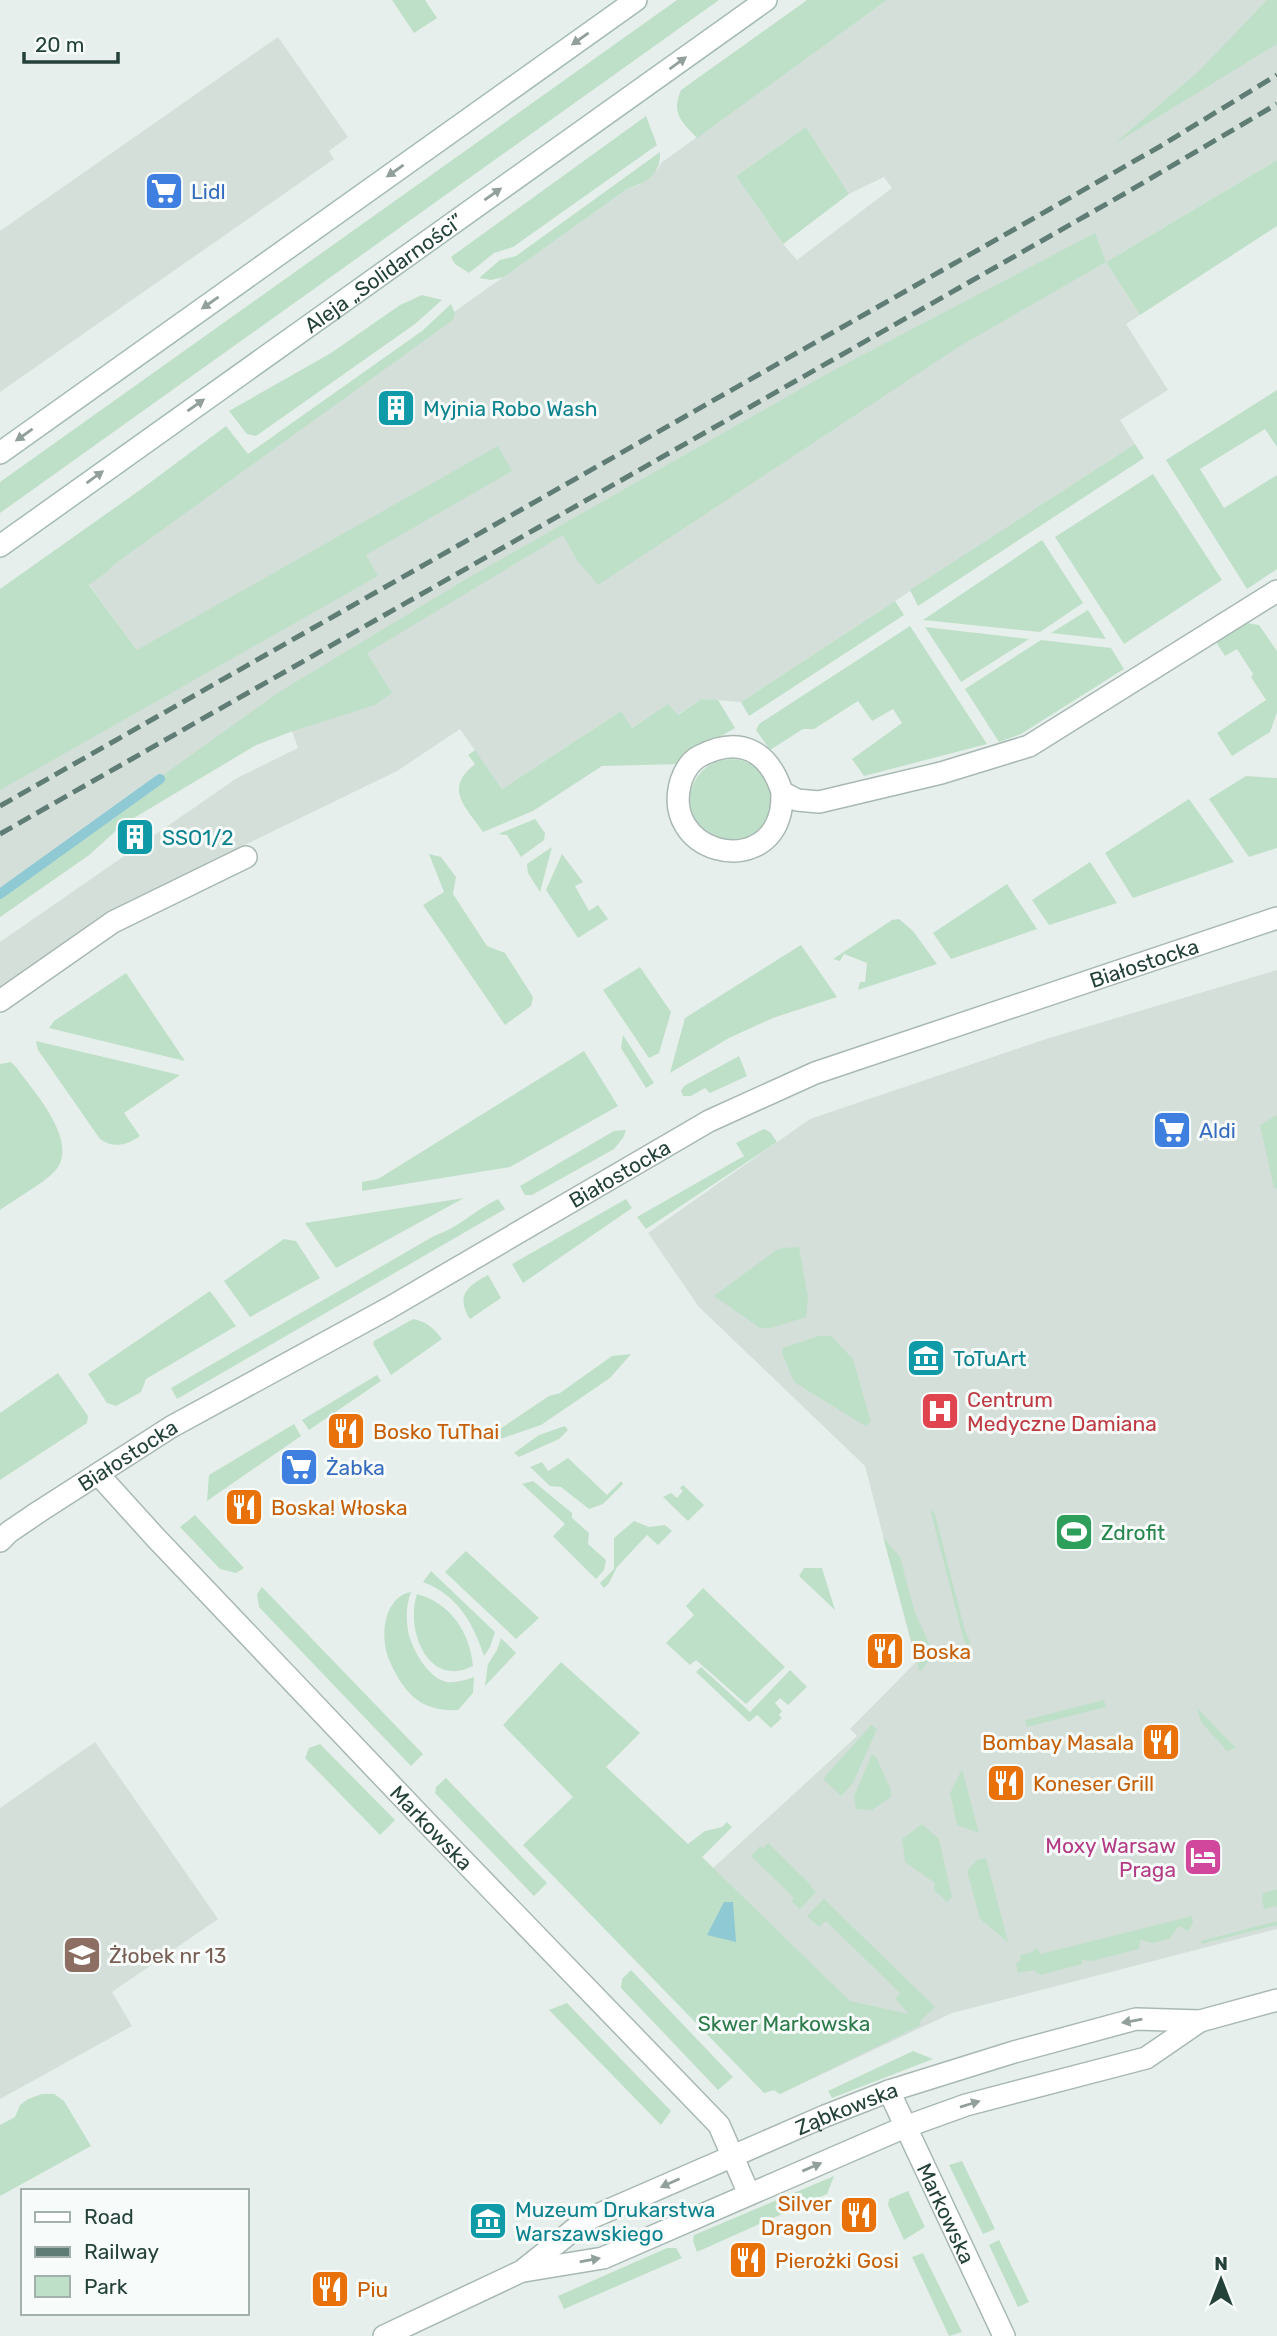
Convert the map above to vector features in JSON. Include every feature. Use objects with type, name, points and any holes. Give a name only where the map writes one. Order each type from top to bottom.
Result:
[{"type":"street","points":[[0,453],[636,0]]},
{"type":"street","name":"Aleja „Solidarności”","points":[[0,546],[766,0]]},
{"type":"street","points":[[782,792],[780,815],[772,831],[764,840],[735,852],[717,850],[702,843],[688,831],[678,811],[684,772],[696,758],[721,747],[751,750],[766,760],[777,775],[782,792],[797,800],[819,802],[941,774],[1029,746],[1274,599]]},
{"type":"street","points":[[0,1001],[113,922],[246,857]]},
{"type":"street","name":"Białostocka","points":[[3,1536],[171,1427],[389,1308],[709,1121],[815,1073],[1277,918]]},
{"type":"street","name":"Markowska","points":[[98,1474],[430,1826],[719,2125],[749,2194]]},
{"type":"street","name":"Ząbkowska","points":[[384,2336],[522,2272],[586,2220],[889,2091],[1014,2052],[1136,2019],[1199,2021],[1277,2000]]},
{"type":"street","name":"Ząbkowska","points":[[522,2272],[603,2258],[905,2127],[966,2105],[1146,2058],[1199,2021]]},
{"type":"street","name":"Markowska","points":[[889,2091],[1004,2336]]},
{"type":"shaded area","points":[[887,0],[1277,0],[1277,160],[1106,262],[1140,315],[1126,324],[1168,390],[1120,420],[1135,444],[741,702],[701,699],[677,715],[668,705],[631,728],[621,711],[502,789],[460,729],[397,771],[105,913],[0,986],[0,942],[237,778],[298,748],[292,731],[256,745],[122,825],[89,855],[0,917],[0,730],[137,650],[83,576],[627,189],[639,185],[658,169],[661,163]],"holes":[[[806,127],[849,194],[884,177],[892,188],[797,260],[736,176]]]},
{"type":"shaded area","name":"Lidl","points":[[278,37],[348,137],[329,151],[334,159],[0,392],[0,231]]},
{"type":"shaded area","points":[[1277,970],[1277,1929],[952,2013],[780,2094],[774,2090],[764,2093],[742,2068],[662,1915],[857,1736],[850,1729],[916,1662],[865,1466],[699,1307],[648,1233],[810,1119],[1046,1039]]},
{"type":"shaded area","name":"Żłobek nr 13","points":[[95,1742],[218,1919],[112,1992],[132,2026],[0,2099],[0,1808]]},
{"type":"green space","points":[[392,0],[425,0],[437,18],[414,33]]},
{"type":"green space","points":[[677,0],[719,0],[0,513],[0,482]]},
{"type":"green space","points":[[807,0],[887,0],[697,138],[682,122],[677,111],[681,90]]},
{"type":"green space","points":[[1267,0],[1277,0],[1277,44],[1114,144],[1200,70]]},
{"type":"green space","points":[[646,116],[657,145],[513,247],[494,253],[469,273],[455,264],[451,257]]},
{"type":"green space","points":[[806,127],[849,194],[783,244],[736,176]]},
{"type":"green space","points":[[660,152],[655,172],[641,184],[627,189],[504,277],[491,280],[479,278],[500,260],[516,256]]},
{"type":"green space","points":[[1277,160],[1277,226],[1140,315],[1106,262]]},
{"type":"green space","points":[[1095,233],[1106,262],[960,346],[598,585],[577,560],[563,535],[367,653],[392,693],[375,705],[256,745],[122,825],[89,855],[0,917],[0,893],[28,872],[279,692],[468,578],[834,370]]},
{"type":"green space","points":[[422,295],[442,300],[415,324],[256,436],[247,434],[229,411],[331,353],[400,305]]},
{"type":"green space","points":[[451,304],[455,314],[453,320],[89,585],[137,650],[498,446],[512,471],[366,555],[378,576],[0,790],[0,589],[226,426],[248,454],[422,331]]},
{"type":"green space","points":[[1277,390],[1277,447],[1265,429],[1200,469],[1224,508],[1277,475],[1277,569],[1247,589],[1166,460]]},
{"type":"green space","points":[[1135,444],[1144,458],[918,606],[910,590]]},
{"type":"green space","points":[[1153,474],[1222,580],[1124,644],[1055,537]]},
{"type":"green space","points":[[1042,540],[1083,603],[1040,632],[923,620]]},
{"type":"green space","points":[[895,601],[904,615],[749,716],[741,702]]},
{"type":"green space","points":[[1088,610],[1106,639],[1051,633]]},
{"type":"green space","points":[[1246,623],[1259,625],[1277,651],[1277,712],[1270,732],[1232,756],[1217,733],[1266,700],[1237,649],[1225,656],[1216,642]]},
{"type":"green space","points":[[910,626],[987,744],[864,776],[852,759],[902,723],[893,709],[872,721],[858,701],[814,729],[803,729],[770,750],[756,730],[759,724]]},
{"type":"green space","points":[[925,627],[1029,639],[961,682]]},
{"type":"green space","points":[[1041,640],[1111,648],[1124,669],[1021,734],[999,742],[965,689]]},
{"type":"green space","points":[[701,699],[718,700],[735,728],[690,754],[681,764],[602,766],[533,811],[483,832],[461,798],[460,782],[475,764],[468,755],[475,750],[502,789],[621,711],[632,728],[668,704],[678,715]]},
{"type":"green space","points":[[731,759],[747,762],[760,771],[769,784],[772,800],[769,816],[760,829],[747,838],[731,841],[715,838],[702,829],[693,816],[690,800],[693,784],[702,771],[715,762]]},
{"type":"green space","points":[[1246,776],[1277,778],[1277,848],[1249,857],[1209,799]]},
{"type":"green space","points":[[1189,799],[1234,862],[1133,898],[1105,853]]},
{"type":"green space","points":[[535,819],[545,833],[544,840],[521,857],[507,835],[498,834]]},
{"type":"green space","points":[[552,847],[540,892],[528,873],[527,864]]},
{"type":"green space","points":[[429,854],[441,857],[456,877],[453,894],[487,946],[505,953],[533,997],[531,1006],[505,1025],[423,905],[444,892]]},
{"type":"green space","points":[[562,854],[583,882],[575,886],[589,911],[598,905],[608,919],[578,938],[546,890]]},
{"type":"green space","points":[[1090,862],[1117,903],[1049,925],[1032,900]]},
{"type":"green space","points":[[1007,884],[1037,929],[951,959],[933,933]]},
{"type":"green space","points":[[899,919],[913,931],[937,964],[858,990],[860,982],[865,982],[867,963],[844,954],[840,961],[833,959],[892,920]]},
{"type":"green space","points":[[801,945],[837,997],[773,1018],[729,1038],[670,1073],[685,1018]]},
{"type":"green space","points":[[640,967],[671,1012],[659,1053],[649,1058],[603,990]]},
{"type":"green space","points":[[126,973],[185,1061],[49,1028],[54,1021]]},
{"type":"green space","points":[[623,1035],[654,1083],[646,1088],[621,1048]]},
{"type":"green space","points":[[36,1041],[180,1075],[124,1113],[140,1136],[125,1144],[110,1144],[100,1139],[38,1050]]},
{"type":"green space","points":[[584,1051],[618,1106],[510,1167],[362,1191],[362,1182],[378,1179]]},
{"type":"green space","points":[[739,1056],[747,1076],[710,1093],[705,1088],[691,1096],[683,1096],[681,1091],[684,1086]]},
{"type":"green space","points":[[11,1062],[52,1118],[62,1147],[61,1160],[54,1172],[0,1210],[0,1064]]},
{"type":"green space","points":[[1277,1115],[1277,1189],[1274,1188],[1260,1125]]},
{"type":"green space","points":[[764,1129],[770,1132],[777,1142],[646,1229],[637,1217],[744,1156],[736,1143]]},
{"type":"green space","points":[[626,1130],[614,1149],[532,1195],[525,1195],[520,1186],[614,1131]]},
{"type":"green space","points":[[464,1198],[336,1268],[305,1223]]},
{"type":"green space","points":[[498,1199],[505,1209],[177,1399],[171,1388]]},
{"type":"green space","points":[[626,1199],[632,1208],[523,1283],[512,1264]]},
{"type":"green space","points":[[284,1239],[296,1241],[320,1278],[250,1317],[224,1281]]},
{"type":"green space","points":[[799,1247],[808,1297],[806,1317],[771,1328],[760,1328],[714,1296],[775,1251]]},
{"type":"green space","points":[[488,1275],[501,1298],[470,1319],[464,1304],[466,1292]]},
{"type":"green space","points":[[210,1291],[236,1326],[146,1379],[141,1392],[116,1406],[107,1403],[88,1374]]},
{"type":"green space","points":[[413,1319],[429,1326],[442,1339],[391,1375],[373,1344],[374,1341]]},
{"type":"green space","points":[[819,1336],[831,1336],[853,1359],[871,1422],[865,1426],[794,1382],[782,1353],[783,1348]]},
{"type":"green space","points":[[631,1354],[610,1378],[541,1425],[500,1439],[494,1433],[549,1396],[560,1393],[612,1356]]},
{"type":"green space","points":[[58,1373],[88,1416],[87,1423],[0,1480],[0,1413]]},
{"type":"green space","points":[[377,1375],[381,1381],[309,1430],[302,1420]]},
{"type":"green space","points":[[294,1424],[301,1436],[207,1501],[209,1475]]},
{"type":"green space","points":[[565,1426],[568,1430],[559,1439],[519,1457],[514,1453],[539,1435]]},
{"type":"green space","points":[[568,1458],[607,1495],[621,1481],[623,1484],[603,1504],[589,1509],[561,1487],[550,1486],[530,1467],[542,1462],[548,1471]]},
{"type":"green space","points":[[533,1481],[572,1513],[572,1518],[589,1533],[588,1544],[606,1560],[604,1570],[596,1579],[553,1536],[565,1524],[522,1484]]},
{"type":"green space","points":[[683,1485],[704,1505],[688,1521],[663,1497],[671,1493],[677,1498],[683,1491],[680,1488]]},
{"type":"green space","points":[[930,1509],[935,1514],[965,1631],[970,1641],[969,1648],[964,1641]]},
{"type":"green space","points":[[195,1515],[244,1568],[236,1573],[220,1569],[180,1527]]},
{"type":"green space","points":[[634,1521],[649,1527],[665,1525],[672,1531],[658,1545],[647,1535],[617,1567],[604,1588],[600,1583],[614,1569],[614,1538]]},
{"type":"green space","points":[[883,1537],[900,1557],[915,1613],[934,1654],[920,1672]]},
{"type":"green space","points":[[466,1551],[539,1618],[516,1639],[445,1572]]},
{"type":"green space","points":[[804,1568],[822,1568],[835,1610],[799,1576]]},
{"type":"green space","points":[[431,1571],[495,1632],[484,1656],[475,1632],[462,1611],[445,1594],[423,1582]]},
{"type":"green space","points":[[262,1587],[423,1754],[411,1766],[259,1607],[257,1594]]},
{"type":"green space","points":[[703,1588],[785,1667],[746,1704],[696,1660],[690,1665],[666,1643],[694,1615],[686,1606]]},
{"type":"green space","points":[[411,1592],[407,1612],[408,1631],[427,1669],[440,1680],[447,1682],[474,1677],[473,1693],[458,1710],[436,1708],[416,1699],[399,1680],[388,1657],[384,1638],[386,1618],[395,1601]]},
{"type":"green space","points":[[417,1594],[439,1604],[456,1621],[468,1642],[473,1666],[457,1671],[444,1670],[432,1663],[418,1639],[414,1624]]},
{"type":"green space","points":[[501,1638],[516,1653],[485,1686],[488,1664]]},
{"type":"green space","name":"Skwer Markowska","points":[[561,1662],[640,1733],[606,1767],[688,1844],[705,1831],[722,1827],[727,1822],[732,1827],[702,1857],[850,2001],[909,2014],[895,1999],[900,1993],[826,1921],[819,1927],[807,1916],[824,1899],[935,2007],[919,2022],[921,2025],[780,2094],[774,2090],[764,2093],[523,1845],[573,1797],[503,1725]]},
{"type":"green space","points":[[701,1667],[750,1712],[790,1670],[807,1687],[788,1705],[780,1698],[775,1703],[782,1711],[779,1715],[782,1718],[771,1728],[757,1715],[749,1722],[696,1672]]},
{"type":"green space","points":[[1104,1700],[1106,1707],[1027,1727],[1025,1720]]},
{"type":"green space","points":[[1197,1708],[1236,1748],[1227,1751],[1201,1722]]},
{"type":"green space","points":[[871,1725],[877,1729],[853,1783],[841,1796],[823,1779]]},
{"type":"green space","points":[[320,1744],[395,1820],[380,1835],[305,1758],[309,1748]]},
{"type":"green space","points":[[872,1754],[876,1757],[891,1790],[891,1797],[872,1810],[856,1809],[854,1796]]},
{"type":"green space","points":[[962,1769],[979,1833],[957,1825],[950,1793]]},
{"type":"green space","points":[[446,1778],[547,1883],[534,1896],[435,1793],[436,1787]]},
{"type":"green space","points":[[922,1824],[939,1839],[952,1897],[947,1902],[934,1890],[935,1883],[905,1862],[902,1839]]},
{"type":"green space","points":[[768,1843],[816,1892],[800,1909],[791,1901],[794,1898],[751,1856],[760,1846],[763,1848]]},
{"type":"green space","points":[[986,1858],[1008,1942],[980,1919],[967,1871],[977,1860]]},
{"type":"green space","points":[[1277,1889],[1277,1906],[1264,1909],[1263,1893]]},
{"type":"green space","points":[[1192,1916],[1193,1923],[1188,1931],[1179,1926],[1169,1939],[1153,1943],[1140,1940],[1139,1949],[1092,1961],[1082,1960],[1082,1964],[1040,1975],[1034,1970],[1018,1973],[1016,1964],[1021,1959],[1020,1955],[1032,1952],[1037,1947],[1040,1954]]},
{"type":"green space","points":[[1277,1921],[1277,1925],[1201,1944],[1201,1941]]},
{"type":"green space","points":[[631,1970],[733,2077],[718,2090],[621,1988],[622,1979]]},
{"type":"green space","points":[[567,2003],[671,2111],[661,2125],[549,2010]]},
{"type":"green space","points":[[913,2051],[933,2059],[832,2098],[828,2091]]},
{"type":"green space","points":[[42,2094],[54,2094],[64,2101],[91,2146],[0,2196],[0,2125],[15,2117],[20,2105],[28,2099]]},
{"type":"green space","points":[[962,2161],[995,2229],[983,2234],[949,2165]]},
{"type":"green space","points":[[834,2176],[827,2194],[697,2252],[694,2235]]},
{"type":"green space","points":[[908,2191],[925,2227],[904,2240],[888,2205],[889,2199]]},
{"type":"green space","points":[[999,2240],[1029,2302],[1018,2307],[989,2245]]},
{"type":"green space","points":[[667,2248],[676,2248],[682,2258],[564,2309],[558,2296]]},
{"type":"green space","points":[[923,2253],[962,2332],[949,2336],[912,2257]]},
{"type":"water","points":[[724,1902],[733,1902],[736,1942],[707,1935]]},
{"type":"waterway","points":[[0,894],[160,779]]},
{"type":"railway","points":[[0,806],[1159,147],[1277,75]]},
{"type":"railway","points":[[0,834],[1124,194],[1277,104]]},
{"type":"place","name":"Lidl","points":[[164,191]]},
{"type":"place","name":"Myjnia Robo Wash","points":[[396,408]]},
{"type":"place","name":"SSO1/2","points":[[135,837]]},
{"type":"place","name":"Aldi","points":[[1172,1130]]},
{"type":"place","name":"ToTuArt","points":[[926,1358]]},
{"type":"place","name":"Centrum Medyczne Damiana","points":[[940,1411]]},
{"type":"place","name":"Bosko TuThai","points":[[346,1431]]},
{"type":"place","name":"Żabka","points":[[299,1467]]},
{"type":"place","name":"Boska! Włoska","points":[[244,1507]]},
{"type":"place","name":"Zdrofit","points":[[1074,1532]]},
{"type":"place","name":"Boska","points":[[885,1651]]},
{"type":"place","name":"Bombay Masala","points":[[1161,1742]]},
{"type":"place","name":"Koneser Grill","points":[[1006,1783]]},
{"type":"place","name":"Moxy Warsaw Praga","points":[[1203,1857]]},
{"type":"place","name":"Żłobek nr 13","points":[[82,1955]]},
{"type":"place","name":"Silver Dragon","points":[[859,2215]]},
{"type":"place","name":"Muzeum Drukarstwa Warszawskiego","points":[[488,2221]]},
{"type":"place","name":"Pierożki Gosi","points":[[748,2260]]},
{"type":"place","name":"Piu","points":[[330,2289]]}]
